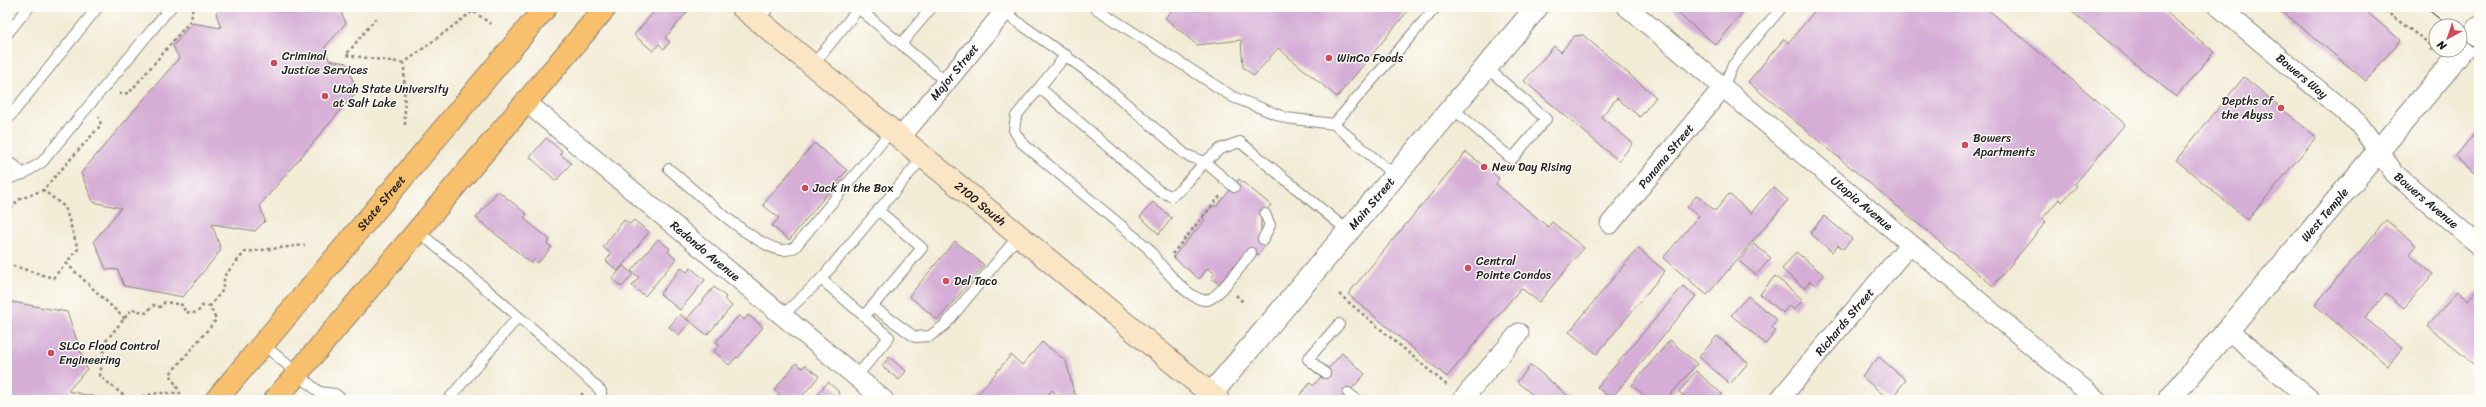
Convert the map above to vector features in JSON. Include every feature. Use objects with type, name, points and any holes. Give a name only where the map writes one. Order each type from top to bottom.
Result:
[{"type":"main road","name":"State Street","points":[[216,400],[546,7]]},
{"type":"main road","points":[[276,400],[606,7]]},
{"type":"main road","name":"2100 South","points":[[756,11],[813,65],[1019,235],[1212,398]]},
{"type":"street","name":"Main Street","points":[[1212,398],[1348,231],[1537,7]]},
{"type":"street","name":"Utopia Avenue","points":[[1627,7],[2097,400]]},
{"type":"street","name":"Bowers Way","points":[[2219,7],[2358,123],[2378,152]]},
{"type":"street","name":"Major Street","points":[[897,134],[946,82],[1004,9]]},
{"type":"street","name":"West Temple","points":[[2169,400],[2378,152],[2479,28]]},
{"type":"street","name":"Panama Street","points":[[1610,224],[1723,87]]},
{"type":"street","name":"Redondo Avenue","points":[[526,102],[884,400]]},
{"type":"street","name":"Bowers Avenue","points":[[2378,152],[2395,174],[2479,245]]},
{"type":"street","name":"Richards Street","points":[[1779,400],[1910,244]]},
{"type":"street","points":[[2228,330],[2311,400]]},
{"type":"street","points":[[1463,399],[1519,333]]},
{"type":"lane","points":[[7,34],[29,7]]},
{"type":"lane","points":[[7,120],[98,7]]},
{"type":"lane","points":[[7,178],[23,174],[42,162],[171,7]]},
{"type":"lane","points":[[901,44],[932,7]]},
{"type":"lane","points":[[1094,7],[1233,97],[1286,118],[1334,124],[1395,176]]},
{"type":"lane","points":[[1334,124],[1436,7]]},
{"type":"lane","points":[[1723,87],[1733,64],[1782,7]]},
{"type":"lane","points":[[813,65],[858,8],[946,82]]},
{"type":"lane","points":[[1004,9],[1066,55],[1186,155],[1206,162],[1234,187]]},
{"type":"lane","points":[[1066,55],[1016,116],[1014,130],[1021,142],[1148,248],[1162,267],[1197,298],[1208,300],[1216,295],[1251,253]]},
{"type":"lane","points":[[1452,108],[1512,159],[1546,119],[1486,67]]},
{"type":"lane","points":[[1040,88],[1159,190],[1170,196],[1180,190],[1220,149],[1240,142],[1348,231]]},
{"type":"lane","points":[[669,169],[750,235],[768,246],[782,251],[796,247],[897,134]]},
{"type":"lane","points":[[782,316],[821,279],[924,156]]},
{"type":"lane","points":[[7,162],[14,165],[23,174]]},
{"type":"lane","points":[[864,316],[922,248],[878,210]]},
{"type":"lane","points":[[1263,239],[1270,225],[1265,214]]},
{"type":"lane","points":[[418,231],[601,391],[601,400]]},
{"type":"lane","points":[[872,306],[915,337],[930,336],[945,325],[1019,235]]},
{"type":"lane","points":[[821,279],[889,337],[856,377]]},
{"type":"lane","points":[[448,400],[518,317]]},
{"type":"lane","points":[[1325,373],[1308,359],[1339,324]]},
{"type":"lane","points":[[263,344],[320,396],[335,394],[343,400]]},
{"type":"lane","points":[[1348,393],[1357,400]]},
{"type":"path","points":[[114,99],[120,94],[130,93],[191,20],[193,7]]},
{"type":"path","points":[[2380,7],[2428,43]]},
{"type":"path","points":[[376,18],[346,55],[404,63],[473,11],[491,24]]},
{"type":"path","points":[[404,63],[405,125]]},
{"type":"path","points":[[7,214],[18,200],[43,190],[101,125],[99,116],[104,110]]},
{"type":"path","points":[[7,264],[53,278],[78,249],[65,207],[43,190]]},
{"type":"path","points":[[1173,258],[1172,253],[1222,194]]},
{"type":"path","points":[[210,306],[222,291],[225,275],[245,252],[305,245]]},
{"type":"path","points":[[66,263],[125,319]]},
{"type":"path","points":[[1339,294],[1463,399]]},
{"type":"path","points":[[165,302],[183,305],[185,312],[196,313],[202,306],[210,306],[216,320],[170,374],[180,393],[158,393],[128,399],[100,376],[105,342],[132,309],[146,313],[152,305],[160,307],[165,302]]},
{"type":"building","points":[[221,7],[325,7],[326,10],[341,12],[346,23],[325,47],[329,60],[346,63],[357,91],[260,205],[265,221],[255,231],[212,224],[221,250],[183,297],[124,286],[118,270],[106,269],[94,241],[121,208],[93,202],[81,173],[179,58],[173,46],[192,23],[221,28],[216,13]]},
{"type":"building","points":[[658,7],[688,7],[688,11],[665,38],[670,42],[664,49],[659,44],[653,51],[634,35]]},
{"type":"building","name":"WinCo Foods","points":[[1167,7],[1411,7],[1337,97],[1278,48],[1254,76],[1243,67],[1241,40],[1197,45],[1165,18],[1171,11]]},
{"type":"building","points":[[1670,7],[1747,7],[1716,45]]},
{"type":"building","name":"Bowers Apartments","points":[[1818,7],[1985,7],[2125,124],[2075,184],[2077,186],[2062,202],[2059,199],[2042,219],[2046,222],[1993,286],[1748,82],[1784,39],[1788,43]]},
{"type":"building","points":[[2066,7],[2160,7],[2214,52],[2176,97]]},
{"type":"building","points":[[2277,7],[2361,7],[2400,40],[2366,81]]},
{"type":"building","points":[[1583,35],[1656,97],[1640,117],[1617,98],[1601,117],[1633,143],[1619,161],[1524,81],[1554,46],[1561,52],[1574,36]]},
{"type":"building","points":[[2244,77],[2316,137],[2248,220],[2176,160]]},
{"type":"building","points":[[2479,128],[2479,176],[2455,157]]},
{"type":"building","points":[[546,138],[562,151],[560,154],[571,163],[556,181],[530,157]]},
{"type":"building","name":"Jack in the Box","points":[[814,143],[847,170],[789,240],[772,226],[779,218],[763,205]]},
{"type":"building","name":"Central Pointe Condos","points":[[1466,152],[1499,178],[1496,184],[1548,227],[1552,222],[1584,248],[1539,302],[1521,288],[1447,377],[1348,294]]},
{"type":"building","points":[[1239,179],[1271,205],[1261,217],[1261,233],[1270,240],[1258,255],[1249,248],[1219,284],[1211,278],[1215,274],[1208,268],[1199,279],[1173,257],[1205,220],[1202,218],[1213,205],[1216,207]]},
{"type":"building","points":[[1773,187],[1788,200],[1707,295],[1663,258],[1699,216],[1687,207],[1697,195],[1715,211],[1729,194],[1751,213]]},
{"type":"building","points":[[498,191],[527,214],[524,218],[550,240],[547,244],[552,247],[538,263],[534,260],[531,263],[476,218]]},
{"type":"building","points":[[1153,202],[1172,218],[1159,234],[1140,217]]},
{"type":"building","points":[[1824,216],[1852,239],[1843,249],[1838,245],[1832,252],[1810,233]]},
{"type":"building","points":[[624,220],[630,224],[634,220],[649,232],[618,271],[606,261],[611,254],[603,247]]},
{"type":"building","points":[[2386,220],[2416,245],[2409,254],[2433,274],[2404,308],[2386,293],[2365,318],[2402,348],[2388,366],[2315,305]]},
{"type":"building","points":[[658,239],[670,249],[668,252],[676,259],[645,296],[632,286],[639,277],[631,271]]},
{"type":"building","name":"Del Taco","points":[[955,241],[984,265],[938,320],[909,296]]},
{"type":"building","points":[[1754,244],[1771,258],[1756,275],[1739,261]]},
{"type":"building","points":[[1638,248],[1665,271],[1597,354],[1569,332]]},
{"type":"building","points":[[1796,252],[1824,275],[1815,285],[1810,281],[1804,288],[1782,269]]},
{"type":"building","points":[[623,266],[633,274],[622,287],[612,279]]},
{"type":"building","points":[[681,268],[687,272],[691,268],[705,280],[680,310],[660,294]]},
{"type":"building","points":[[1775,276],[1803,300],[1794,310],[1789,305],[1783,313],[1760,294]]},
{"type":"building","points":[[1683,286],[1696,296],[1611,399],[1597,387]]},
{"type":"building","points":[[714,287],[726,297],[724,299],[732,306],[707,335],[687,319]]},
{"type":"building","points":[[2477,290],[2479,292],[2479,369],[2428,326],[2457,292],[2468,300]]},
{"type":"building","points":[[1748,296],[1777,320],[1772,327],[1776,331],[1766,344],[1731,315]]},
{"type":"building","points":[[7,301],[67,312],[87,369],[68,391],[110,400],[7,400]]},
{"type":"building","points":[[680,314],[690,322],[679,335],[669,327]]},
{"type":"building","points":[[739,315],[744,320],[748,315],[763,327],[738,358],[737,357],[729,365],[714,351],[720,345],[716,342]]},
{"type":"building","points":[[1717,336],[1748,363],[1730,384],[1699,357]]},
{"type":"building","points":[[1670,340],[1697,364],[1666,400],[1650,400],[1632,385]]},
{"type":"building","points":[[1042,342],[1066,361],[1074,393],[1082,400],[1063,400],[1052,390],[1044,400],[973,400],[1011,355],[1022,365]]},
{"type":"building","points":[[1342,353],[1365,374],[1342,400],[1306,400],[1300,395],[1310,383],[1313,386]]},
{"type":"building","points":[[889,357],[906,371],[899,380],[882,366]]},
{"type":"building","points":[[1879,357],[1906,380],[1890,400],[1862,377]]},
{"type":"building","points":[[796,363],[802,368],[805,365],[819,376],[799,400],[785,400],[774,390]]},
{"type":"building","points":[[1531,365],[1573,400],[1531,400],[1534,396],[1517,382]]},
{"type":"building","points":[[1696,371],[1722,394],[1717,400],[1689,400],[1679,392]]},
{"type":"building","points":[[828,382],[839,392],[838,394],[846,400],[813,400]]},
{"type":"tram line","points":[[2425,7],[2438,18]]},
{"type":"tram line","points":[[2468,43],[2479,52]]},
{"type":"place","name":"WinCo Foods","points":[[1329,58]]},
{"type":"place","name":"Criminal Justice Services","points":[[274,63]]},
{"type":"place","name":"Utah State University at Salt Lake","points":[[325,96]]},
{"type":"place","name":"Depths of the Abyss","points":[[2281,108]]},
{"type":"place","name":"Bowers Apartments","points":[[1965,145]]},
{"type":"place","name":"New Day Rising","points":[[1484,167]]},
{"type":"place","name":"Jack in the Box","points":[[805,188]]},
{"type":"place","name":"Central Pointe Condos","points":[[1468,268]]},
{"type":"place","name":"Del Taco","points":[[946,281]]},
{"type":"place","name":"SLCo Flood Control Engineering","points":[[51,353]]}]
